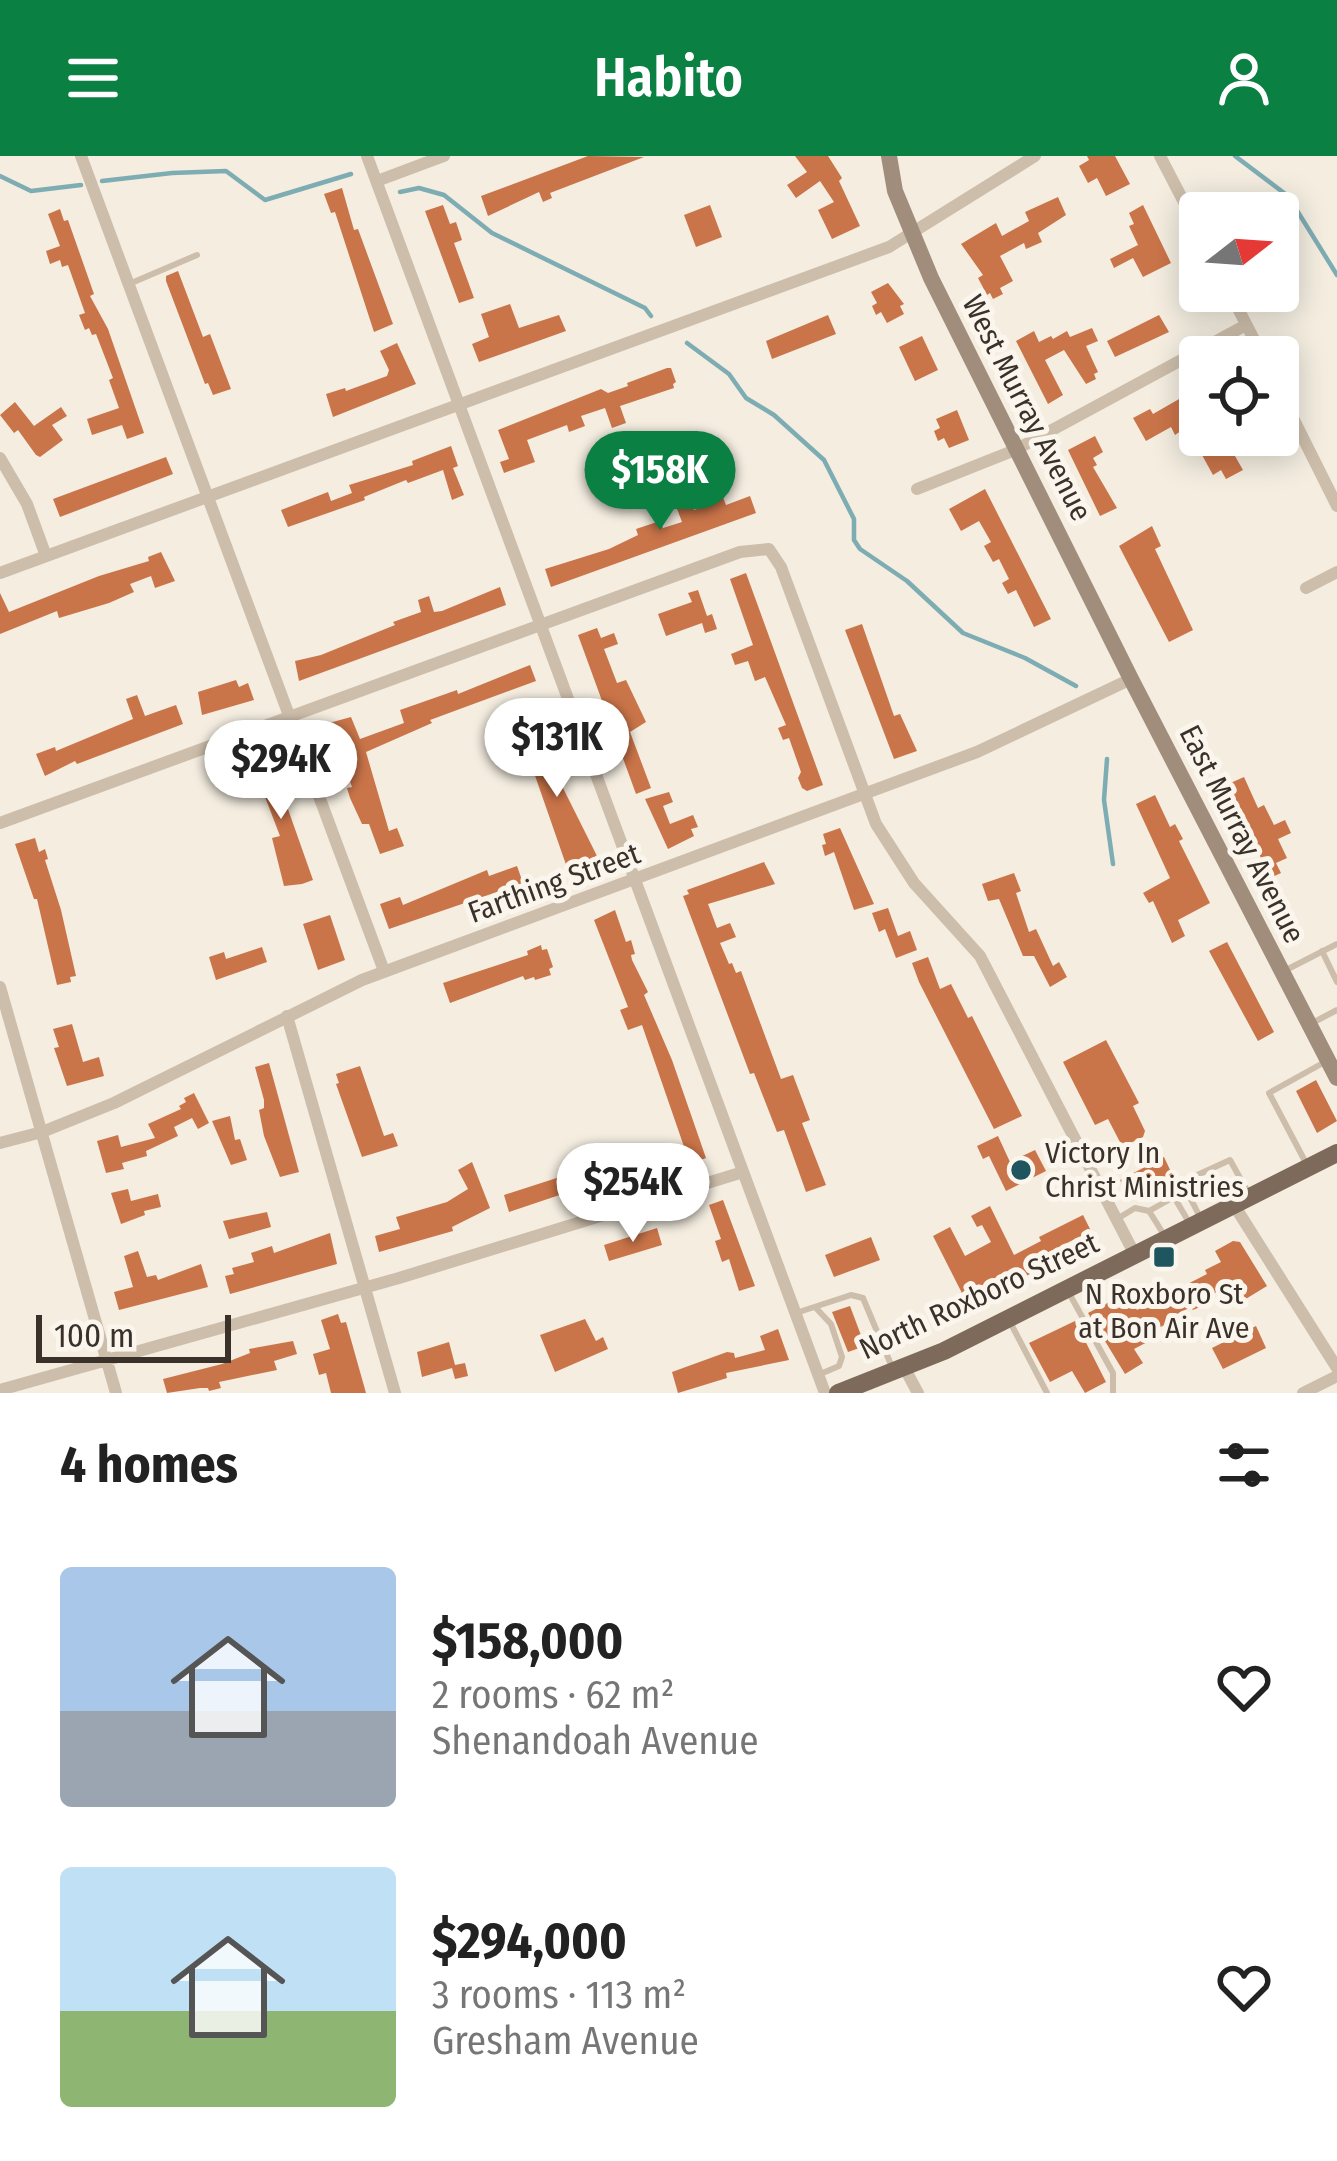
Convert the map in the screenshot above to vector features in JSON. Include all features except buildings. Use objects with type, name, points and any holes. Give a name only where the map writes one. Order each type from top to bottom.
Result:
[{"type":"main road","name":"North Roxboro Street","points":[[838,1393],[899,1371],[1008,1319],[1337,1153]]},
{"type":"street","points":[[81,156],[384,971]]},
{"type":"street","points":[[367,156],[825,1393]]},
{"type":"street","points":[[376,181],[444,156]]},
{"type":"street","name":"West Murray Avenue","points":[[889,156],[911,234],[1131,679]]},
{"type":"street","points":[[0,573],[889,247],[1035,156]]},
{"type":"street","points":[[1160,156],[1179,193]]},
{"type":"street","points":[[1240,312],[1252,336]]},
{"type":"street","points":[[917,489],[1016,450],[1246,325]]},
{"type":"street","points":[[1299,430],[1337,506]]},
{"type":"street","points":[[0,458],[27,504],[46,556]]},
{"type":"street","points":[[0,823],[740,552],[770,549],[876,824],[914,883],[980,956],[1135,1256]]},
{"type":"street","points":[[1306,588],[1337,572]]},
{"type":"street","name":"Farthing Street","points":[[0,1143],[114,1103],[384,971],[977,752],[1131,679]]},
{"type":"street","name":"East Murray Avenue","points":[[1131,679],[1337,1078]]},
{"type":"street","points":[[0,987],[116,1393]]},
{"type":"street","points":[[287,1016],[394,1393]]},
{"type":"street","points":[[0,1390],[364,1288],[743,1172]]},
{"type":"street","points":[[1242,1201],[1337,1372],[1303,1393]]},
{"type":"street","points":[[899,1371],[918,1393]]},
{"type":"lane","points":[[129,284],[197,255]]},
{"type":"lane","points":[[1282,972],[1337,944]]},
{"type":"lane","points":[[1322,951],[1337,982]]},
{"type":"lane","points":[[1309,1024],[1337,1010]]},
{"type":"lane","points":[[1308,1168],[1269,1093],[1328,1060]]},
{"type":"lane","points":[[1197,1224],[1182,1182],[1230,1160],[1242,1201]]},
{"type":"lane","points":[[1116,1220],[1135,1208],[1149,1210],[1174,1197],[1197,1224]]},
{"type":"lane","points":[[1149,1210],[1167,1239]]},
{"type":"lane","points":[[1067,1289],[1112,1373],[1113,1393]]},
{"type":"lane","points":[[795,1313],[851,1295],[863,1298],[899,1371]]},
{"type":"lane","points":[[815,1306],[831,1324],[842,1357],[839,1366],[818,1375]]},
{"type":"lane","points":[[1008,1319],[1047,1393]]},
{"type":"waterway","points":[[1235,156],[1288,196],[1337,275]]},
{"type":"waterway","points":[[102,181],[226,171],[265,200],[351,174]]},
{"type":"waterway","points":[[0,176],[31,191],[81,185]]},
{"type":"waterway","points":[[400,192],[419,188],[444,195],[492,233],[645,308],[651,316]]},
{"type":"waterway","points":[[687,343],[729,374],[746,398],[774,415],[824,460],[854,519],[854,540],[860,549],[907,581],[963,633],[1025,658],[1076,686]]},
{"type":"waterway","points":[[1107,759],[1104,800],[1113,864]]},
{"type":"place","name":"Victory In Christ Ministries","points":[[1021,1170]]},
{"type":"place","name":"N Roxboro St at Bon Air Ave","points":[[1164,1257]]}]
